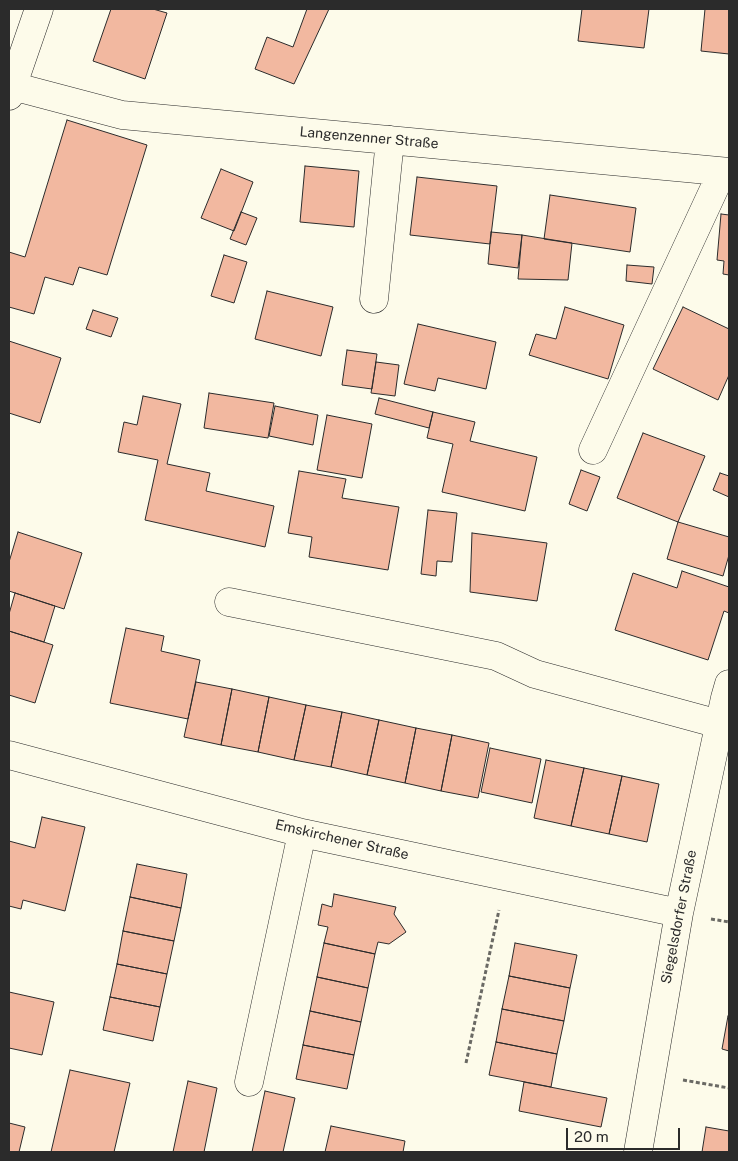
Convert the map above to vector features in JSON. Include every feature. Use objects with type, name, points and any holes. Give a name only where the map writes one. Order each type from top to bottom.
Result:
[{"type":"street","points":[[11,91],[39,9]]},
{"type":"street","name":"Langenzenner Straße","points":[[11,91],[122,115],[726,172]]},
{"type":"street","points":[[374,299],[390,140]]},
{"type":"street","points":[[593,450],[726,172]]},
{"type":"street","points":[[229,602],[496,656],[535,674],[719,724]]},
{"type":"street","name":"Siegelsdorfer Straße","points":[[638,1152],[679,913],[729,684]]},
{"type":"street","name":"Emskirchener Straße","points":[[9,755],[302,833],[679,913]]},
{"type":"street","points":[[249,1082],[302,833]]},
{"type":"path","points":[[466,1064],[506,876]]},
{"type":"path","points":[[651,1074],[729,1088]]},
{"type":"building","points":[[111,9],[153,9],[167,13],[145,79],[93,61]]},
{"type":"building","points":[[307,9],[329,9],[294,84],[255,69],[267,37],[293,47]]},
{"type":"building","points":[[582,9],[649,9],[644,48],[578,41]]},
{"type":"building","points":[[705,9],[729,9],[729,54],[701,51]]},
{"type":"building","points":[[67,120],[147,145],[107,275],[79,267],[73,285],[45,277],[34,314],[9,307],[9,252],[25,257]]},
{"type":"building","points":[[305,166],[359,171],[354,227],[300,222]]},
{"type":"building","points":[[221,169],[253,182],[234,231],[201,218]]},
{"type":"building","points":[[417,177],[497,186],[490,244],[410,235]]},
{"type":"building","points":[[550,195],[636,208],[630,252],[544,239]]},
{"type":"building","points":[[241,212],[257,218],[246,245],[230,239]]},
{"type":"building","points":[[721,214],[729,215],[729,275],[723,274],[724,261],[717,260]]},
{"type":"building","points":[[491,232],[522,235],[518,268],[488,264]]},
{"type":"building","points":[[522,235],[572,243],[568,280],[518,279]]},
{"type":"building","points":[[224,255],[247,262],[234,303],[211,296]]},
{"type":"building","points":[[627,265],[654,267],[652,284],[626,281]]},
{"type":"building","points":[[267,291],[333,307],[321,356],[255,339]]},
{"type":"building","points":[[565,307],[624,325],[608,379],[529,355],[536,334],[556,339]]},
{"type":"building","points":[[683,307],[729,329],[729,375],[718,400],[653,369]]},
{"type":"building","points":[[93,310],[118,318],[111,337],[86,329]]},
{"type":"building","points":[[418,324],[496,342],[486,389],[438,378],[435,391],[404,384]]},
{"type":"building","points":[[9,341],[61,358],[40,423],[9,413]]},
{"type":"building","points":[[347,350],[377,354],[372,389],[342,385]]},
{"type":"building","points":[[376,362],[399,365],[395,396],[371,393]]},
{"type":"building","points":[[209,393],[274,403],[268,438],[204,428]]},
{"type":"building","points":[[143,396],[181,404],[167,464],[210,473],[206,491],[274,506],[265,547],[145,520],[158,460],[118,452],[124,422],[137,425]]},
{"type":"building","points":[[379,398],[433,412],[429,428],[375,414]]},
{"type":"building","points":[[275,406],[318,415],[313,445],[269,436]]},
{"type":"building","points":[[433,412],[475,422],[470,441],[537,457],[525,511],[442,492],[453,444],[427,438]]},
{"type":"building","points":[[327,415],[372,424],[362,478],[317,470]]},
{"type":"building","points":[[643,433],[705,456],[678,522],[617,498]]},
{"type":"building","points":[[581,470],[600,477],[587,511],[569,504]]},
{"type":"building","points":[[299,471],[346,479],[342,498],[399,507],[388,570],[309,557],[312,537],[288,533]]},
{"type":"building","points":[[720,473],[729,476],[729,497],[713,490]]},
{"type":"building","points":[[428,510],[457,513],[452,562],[437,561],[436,576],[421,574]]},
{"type":"building","points":[[678,522],[729,537],[729,555],[723,576],[667,559]]},
{"type":"building","points":[[18,532],[82,553],[64,609],[9,591],[9,562]]},
{"type":"building","points":[[472,533],[547,543],[537,601],[470,592]]},
{"type":"building","points":[[682,571],[729,587],[729,613],[724,611],[708,660],[615,630],[633,573],[677,588]]},
{"type":"building","points":[[15,593],[55,606],[44,642],[9,631],[9,614]]},
{"type":"building","points":[[126,628],[164,636],[161,651],[200,660],[188,719],[110,703]]},
{"type":"building","points":[[9,631],[53,645],[35,703],[9,695]]},
{"type":"building","points":[[196,682],[232,689],[221,745],[184,737]]},
{"type":"building","points":[[232,689],[269,697],[258,752],[221,745]]},
{"type":"building","points":[[269,697],[306,705],[294,760],[258,752]]},
{"type":"building","points":[[306,705],[342,712],[331,767],[294,760]]},
{"type":"building","points":[[342,712],[379,720],[367,775],[331,767]]},
{"type":"building","points":[[379,720],[416,728],[405,783],[367,775]]},
{"type":"building","points":[[416,728],[452,735],[441,791],[405,783]]},
{"type":"building","points":[[452,735],[489,743],[478,798],[441,791]]},
{"type":"building","points":[[490,748],[541,759],[532,803],[481,792]]},
{"type":"building","points":[[546,760],[584,768],[571,826],[534,818]]},
{"type":"building","points":[[584,768],[622,776],[609,834],[571,826]]},
{"type":"building","points":[[622,776],[659,784],[647,842],[609,834]]},
{"type":"building","points":[[42,817],[85,827],[65,911],[23,900],[21,909],[9,906],[9,841],[35,848]]},
{"type":"building","points":[[137,864],[187,874],[181,908],[130,897]]},
{"type":"building","points":[[334,894],[396,907],[394,914],[406,932],[389,944],[378,942],[375,954],[324,943],[328,927],[318,925],[322,904],[332,907]]},
{"type":"building","points":[[130,897],[181,908],[174,941],[123,931]]},
{"type":"building","points":[[123,931],[174,941],[167,974],[117,964]]},
{"type":"building","points":[[324,943],[375,954],[368,988],[317,977]]},
{"type":"building","points":[[515,943],[577,955],[570,988],[509,976]]},
{"type":"building","points":[[117,964],[167,974],[160,1007],[110,997]]},
{"type":"building","points":[[509,976],[570,988],[564,1021],[502,1009]]},
{"type":"building","points":[[317,977],[368,988],[361,1022],[310,1011]]},
{"type":"building","points":[[9,992],[54,1002],[42,1055],[9,1048]]},
{"type":"building","points":[[110,997],[160,1007],[153,1041],[103,1030]]},
{"type":"building","points":[[502,1009],[564,1021],[557,1054],[496,1042]]},
{"type":"building","points":[[310,1011],[361,1022],[354,1055],[303,1045]]},
{"type":"building","points":[[729,1016],[729,1051],[722,1049]]},
{"type":"building","points":[[496,1042],[557,1054],[551,1087],[489,1075]]},
{"type":"building","points":[[303,1045],[354,1055],[347,1089],[296,1079]]},
{"type":"building","points":[[70,1070],[130,1083],[114,1152],[51,1152]]},
{"type":"building","points":[[188,1081],[217,1088],[204,1152],[173,1152]]},
{"type":"building","points":[[524,1082],[607,1098],[601,1127],[519,1111]]},
{"type":"building","points":[[265,1091],[295,1098],[283,1152],[252,1152]]},
{"type":"building","points":[[9,1123],[25,1127],[19,1152],[9,1152]]},
{"type":"building","points":[[331,1126],[405,1141],[403,1152],[325,1152]]},
{"type":"building","points":[[706,1127],[729,1131],[729,1152],[702,1152]]}]
